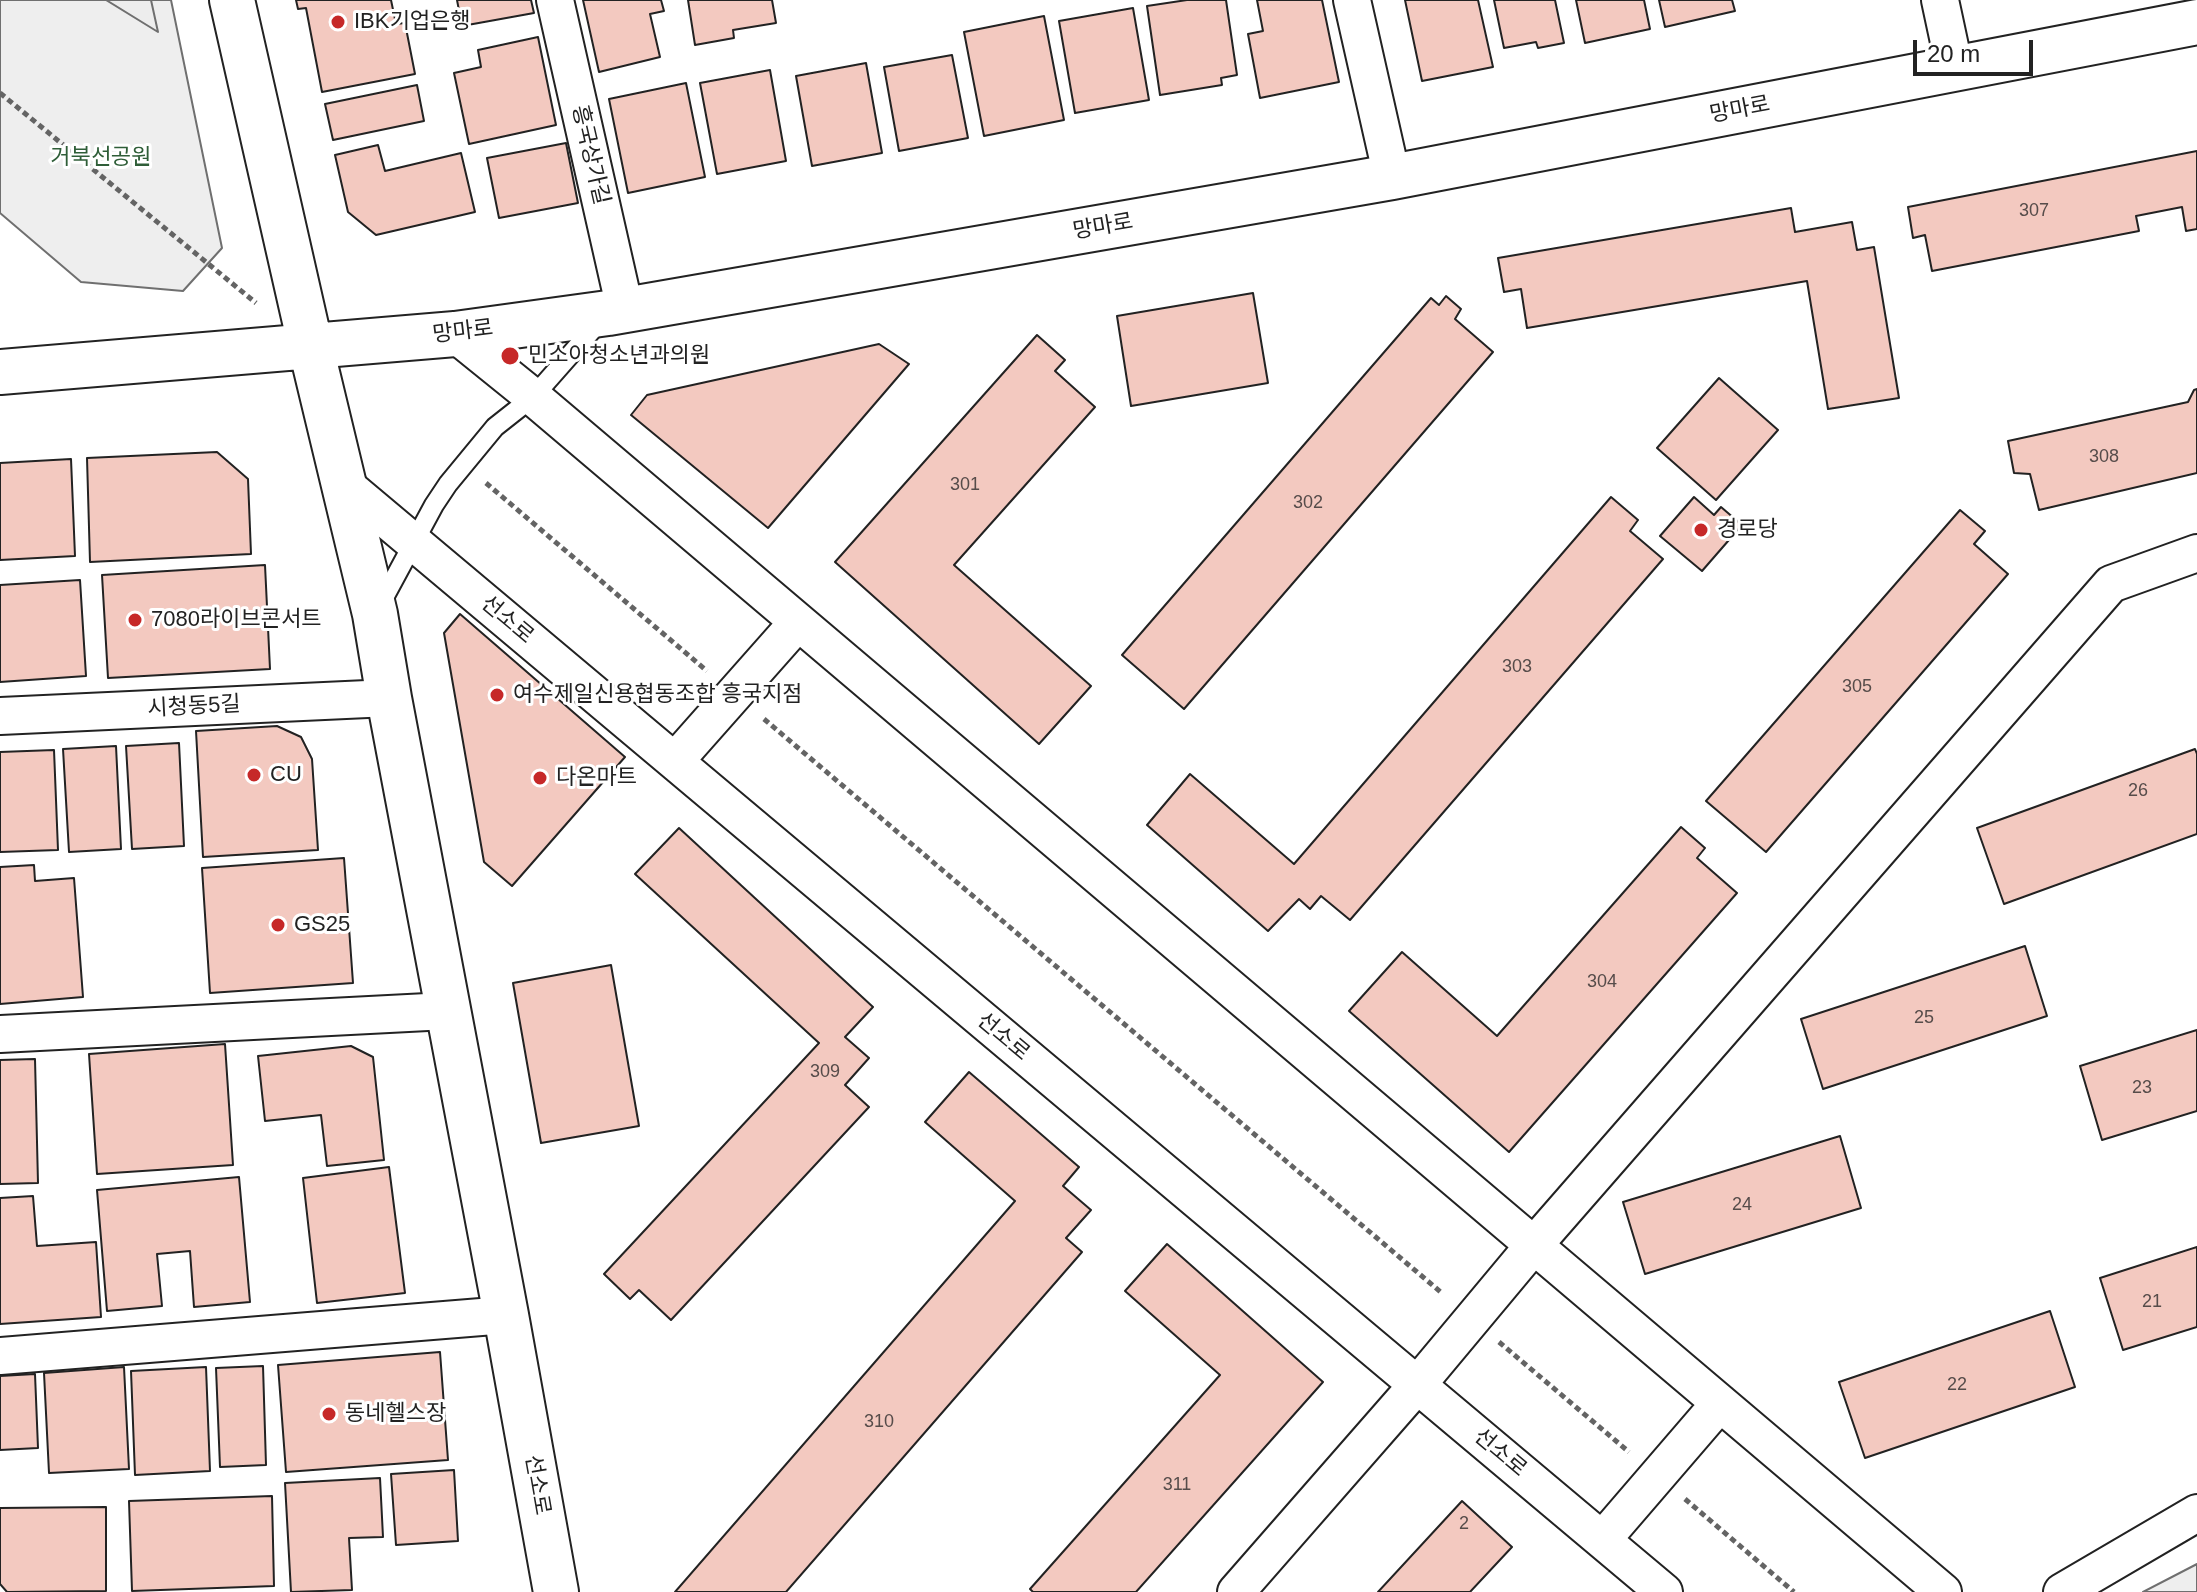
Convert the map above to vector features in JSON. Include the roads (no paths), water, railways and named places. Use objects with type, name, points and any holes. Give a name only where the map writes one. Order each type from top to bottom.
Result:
[{"type":"street","name":"선소로","points":[[232,0],[375,614],[556,1592]]},
{"type":"street","name":"흥국상가길","points":[[555,0],[616,311]]},
{"type":"street","points":[[1352,0],[1392,177]]},
{"type":"street","points":[[1940,0],[1955,70]]},
{"type":"street","name":"망마로","points":[[0,372],[455,334],[616,311],[1392,177],[2197,22]]},
{"type":"street","points":[[455,334],[1943,1592]]},
{"type":"street","name":"선소로","points":[[343,483],[1664,1592]]},
{"type":"street","points":[[1236,1592],[1418,1384],[1534,1245],[2111,584],[2197,553]]},
{"type":"street","points":[[675,761],[798,622]]},
{"type":"street","name":"시청동5길","points":[[0,716],[389,698]]},
{"type":"street","points":[[0,1034],[447,1011]]},
{"type":"street","points":[[0,1356],[506,1315]]},
{"type":"street","points":[[1603,1539],[1720,1403]]},
{"type":"street","points":[[2062,1592],[2197,1513]]},
{"type":"lane","points":[[375,614],[434,505],[464,464],[495,427],[533,397],[616,311]]},
{"type":"place","name":"IBK기업은행","points":[[338,22]]},
{"type":"place","name":"민소아청소년과의원","points":[[510,356]]},
{"type":"place","name":"경로당","points":[[1701,530]]},
{"type":"place","name":"7080라이브콘서트","points":[[135,620]]},
{"type":"place","name":"여수제일신용협동조합 흥국지점","points":[[497,695]]},
{"type":"place","name":"CU","points":[[254,775]]},
{"type":"place","name":"다온마트","points":[[540,778]]},
{"type":"place","name":"GS25","points":[[278,925]]},
{"type":"place","name":"동네헬스장","points":[[329,1414]]},
{"type":"park label","name":"거북선공원","points":[[101,158]]}]
